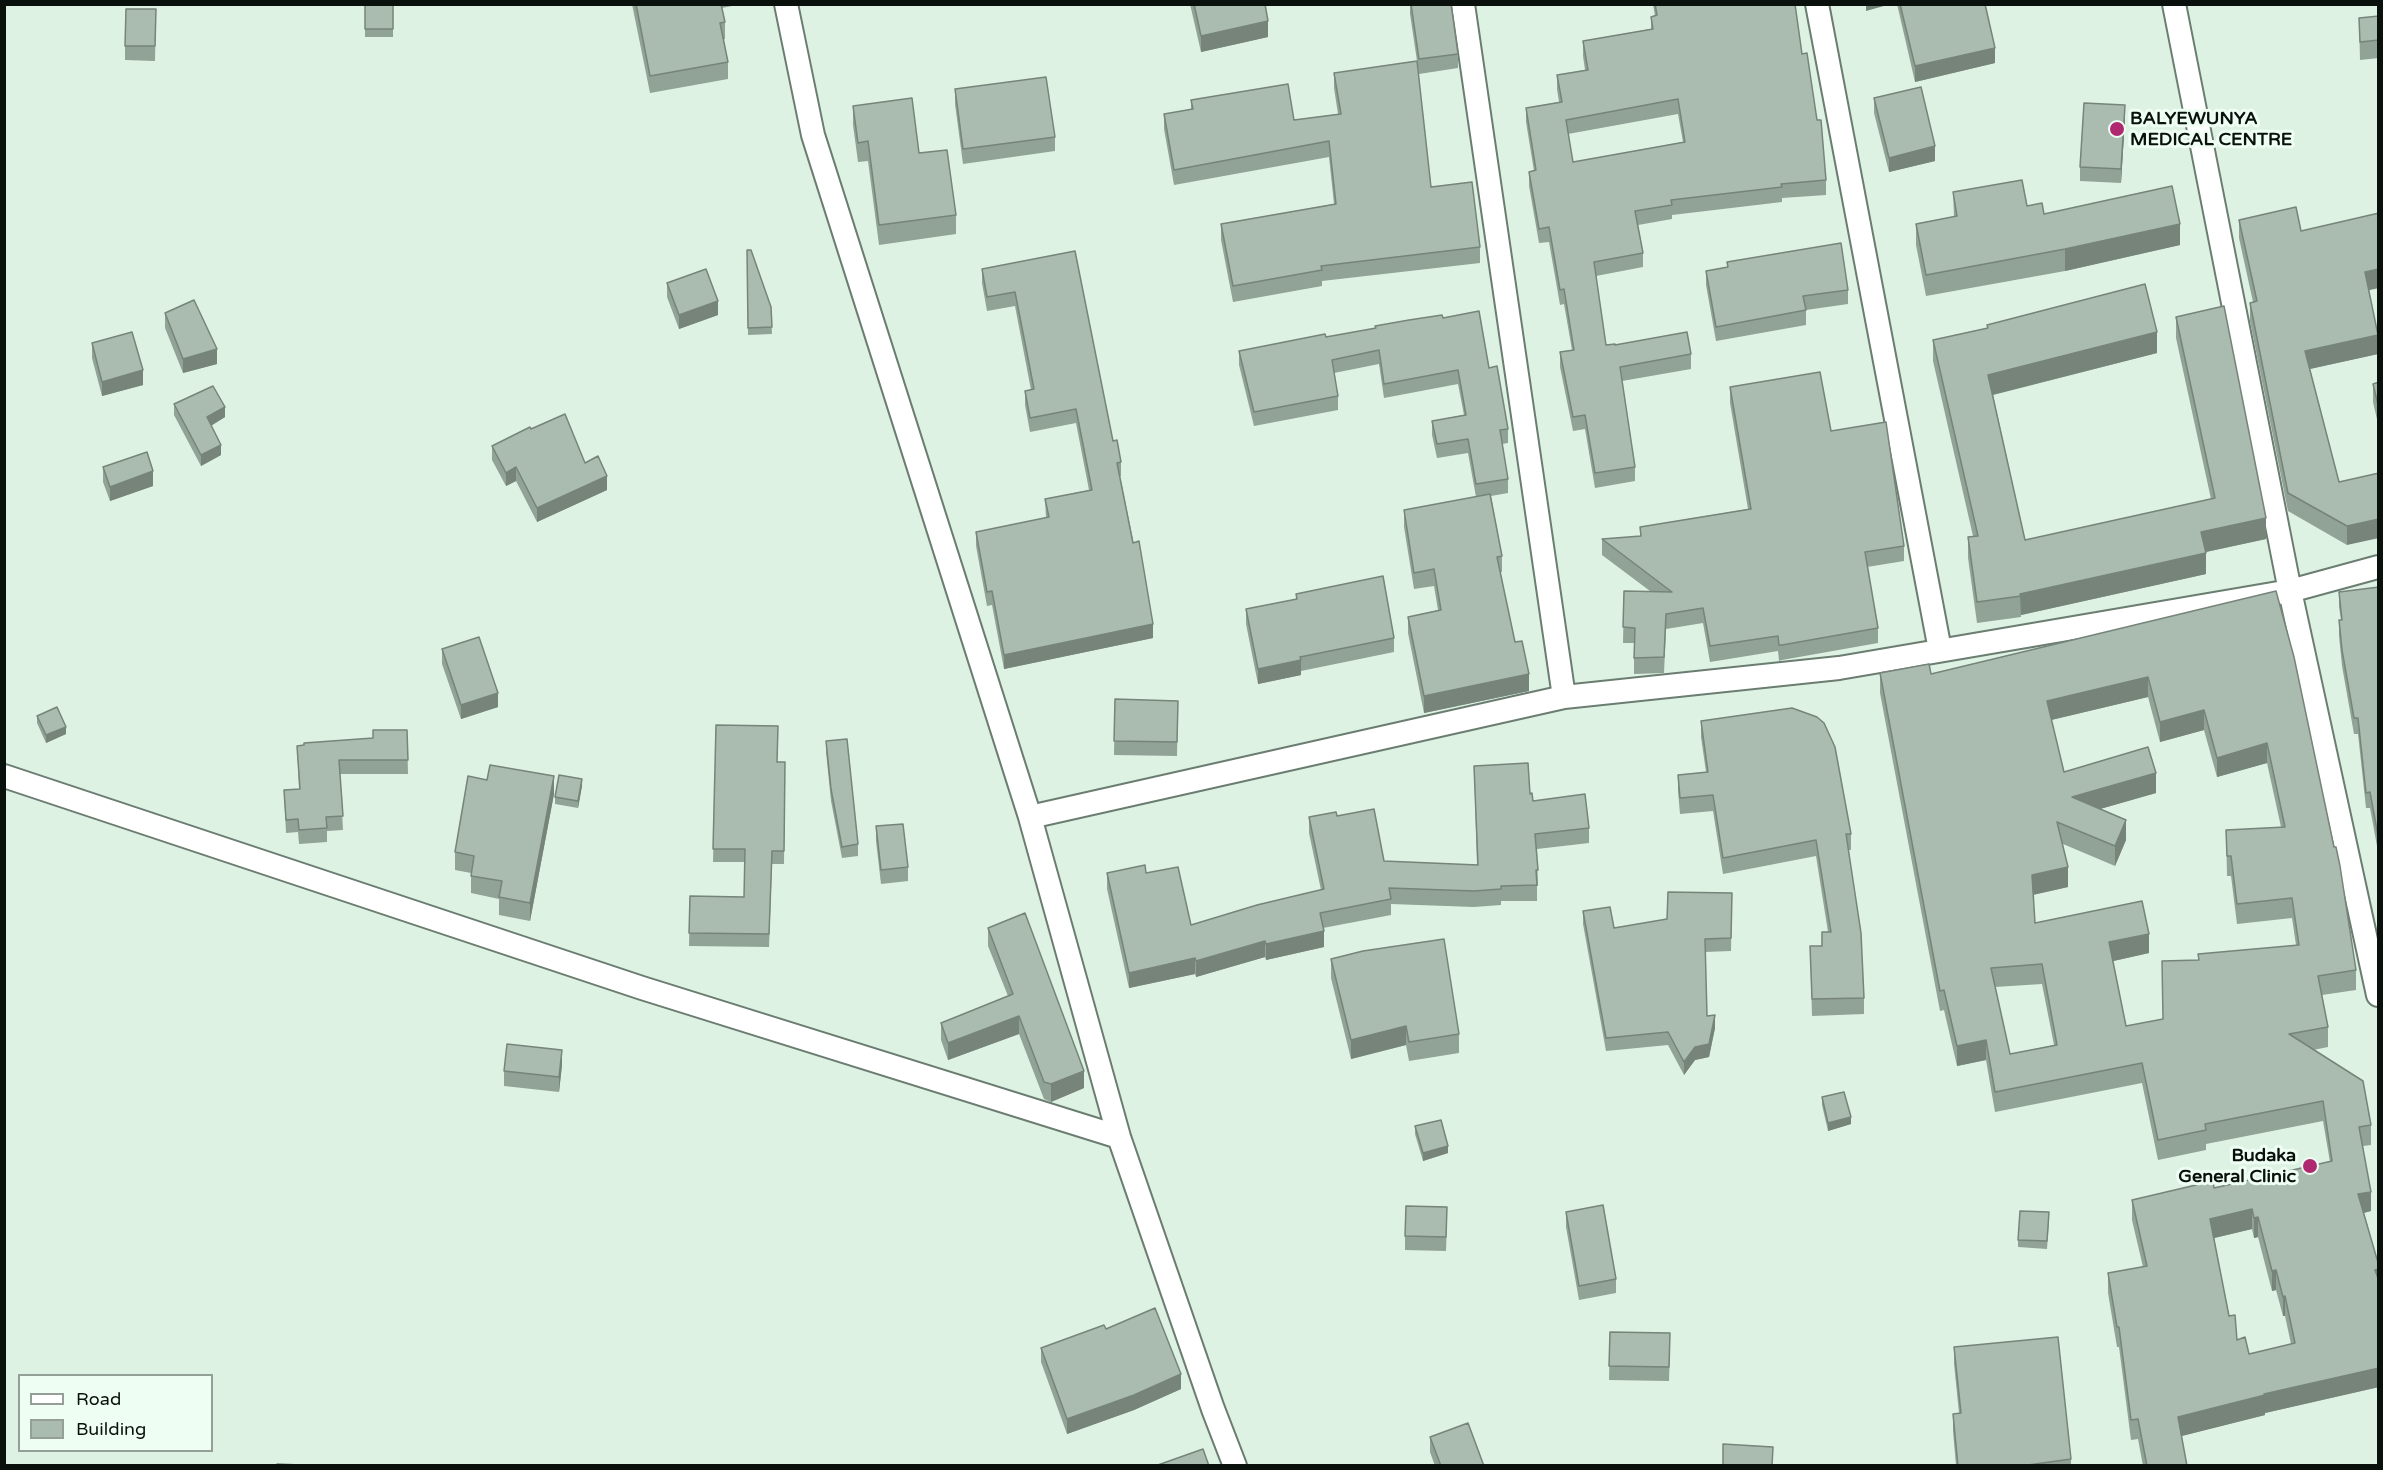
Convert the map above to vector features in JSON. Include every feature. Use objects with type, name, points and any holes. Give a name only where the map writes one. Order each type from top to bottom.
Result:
[{"type":"street","points":[[786,4],[813,135],[1030,817],[1119,1137],[1235,1466]]},
{"type":"street","points":[[1463,4],[1564,697]]},
{"type":"street","points":[[1816,4],[1940,650]]},
{"type":"street","points":[[2174,4],[2290,591],[2379,995]]},
{"type":"street","points":[[1030,817],[1564,697],[1839,668],[2290,591],[2379,567]]},
{"type":"street","points":[[4,776],[642,988],[1119,1137]]},
{"type":"building","points":[[365,4],[393,4],[393,29],[365,29]]},
{"type":"building","points":[[636,4],[721,4],[725,22],[720,23],[728,62],[650,76]]},
{"type":"building","points":[[1194,4],[1265,4],[1268,21],[1201,36]]},
{"type":"building","points":[[1411,4],[1451,4],[1458,54],[1419,59]]},
{"type":"building","points":[[1655,4],[1795,4],[1802,54],[1807,53],[1817,120],[1821,120],[1826,180],[1671,200],[1672,205],[1635,211],[1643,253],[1594,262],[1606,345],[1687,332],[1691,354],[1620,367],[1635,467],[1595,473],[1585,415],[1573,417],[1560,352],[1574,350],[1564,289],[1560,290],[1549,227],[1539,229],[1529,172],[1536,170],[1526,108],[1562,102],[1557,75],[1588,70],[1583,41],[1653,29],[1651,17],[1657,15]],"holes":[[[1678,99],[1685,142],[1573,162],[1566,120]]]},
{"type":"building","points":[[1900,4],[1985,4],[1995,48],[1915,66]]},
{"type":"building","points":[[126,9],[156,9],[155,46],[125,46]]},
{"type":"building","points":[[2379,16],[2379,40],[2360,42],[2359,18]]},
{"type":"building","points":[[1417,61],[1431,187],[1472,182],[1480,247],[1321,266],[1322,270],[1233,286],[1221,224],[1336,204],[1329,141],[1174,170],[1164,114],[1193,109],[1191,100],[1288,84],[1294,120],[1341,114],[1334,73]]},
{"type":"building","points":[[1046,77],[1055,137],[963,149],[955,89]]},
{"type":"building","points":[[1921,87],[1935,146],[1889,158],[1874,98]]},
{"type":"building","points":[[912,98],[919,153],[947,150],[956,215],[879,225],[868,141],[858,143],[853,106]]},
{"type":"building","points":[[2084,103],[2125,105],[2121,169],[2080,167]]},
{"type":"building","points":[[2022,180],[2027,206],[2042,203],[2044,214],[2172,186],[2180,224],[2065,249],[1926,275],[1916,224],[1957,216],[1953,192]]},
{"type":"building","points":[[2296,207],[2301,231],[2379,213],[2379,269],[2365,272],[2378,335],[2305,351],[2339,482],[2379,473],[2379,519],[2347,526],[2288,493],[2250,303],[2257,301],[2239,220]]},
{"type":"building","points":[[1841,243],[1848,290],[1803,296],[1806,310],[1716,327],[1706,271],[1728,267],[1727,262]]},
{"type":"building","points":[[747,250],[751,250],[771,307],[772,327],[748,328]]},
{"type":"building","points":[[1075,251],[1113,441],[1117,440],[1121,462],[1117,463],[1133,543],[1139,541],[1153,624],[1004,655],[992,591],[987,592],[976,532],[1049,517],[1045,499],[1092,490],[1076,409],[1030,418],[1025,391],[1034,389],[1015,292],[987,297],[982,269]]},
{"type":"building","points":[[706,269],[718,301],[679,315],[667,283]]},
{"type":"building","points":[[2145,284],[2157,332],[1988,375],[2025,540],[2215,498],[2176,317],[2224,306],[2266,518],[2201,532],[2206,553],[2020,594],[2021,596],[1977,602],[1968,537],[1978,536],[1933,340],[1988,328],[1987,325]]},
{"type":"building","points":[[194,300],[217,349],[183,359],[165,313]]},
{"type":"building","points":[[1479,311],[1489,368],[1497,366],[1508,429],[1500,430],[1508,479],[1476,484],[1468,439],[1437,444],[1432,421],[1466,415],[1458,370],[1384,384],[1379,350],[1332,360],[1338,396],[1254,412],[1239,351],[1325,334],[1326,337],[1376,328],[1375,326],[1409,320],[1442,315],[1443,318]]},
{"type":"building","points":[[132,332],[143,370],[102,382],[92,343]]},
{"type":"building","points":[[1820,372],[1831,431],[1886,422],[1904,546],[1865,552],[1878,628],[1782,645],[1779,645],[1778,636],[1710,646],[1703,608],[1666,614],[1664,657],[1634,658],[1635,628],[1623,627],[1624,591],[1672,592],[1602,539],[1641,536],[1640,527],[1751,509],[1730,387]]},
{"type":"building","points":[[2379,382],[2379,409],[2373,384]]},
{"type":"building","points":[[213,386],[225,407],[207,417],[221,445],[201,455],[174,404]]},
{"type":"building","points":[[565,414],[585,463],[598,456],[607,476],[537,508],[516,467],[506,473],[492,446],[530,427],[531,429]]},
{"type":"building","points":[[147,452],[153,471],[110,487],[103,467]]},
{"type":"building","points":[[1490,494],[1502,556],[1497,557],[1515,642],[1522,641],[1529,674],[1424,696],[1408,617],[1441,610],[1434,569],[1414,573],[1404,510]]},
{"type":"building","points":[[1383,576],[1394,638],[1300,657],[1301,660],[1258,669],[1246,609],[1297,599],[1296,594]]},
{"type":"building","points":[[2379,587],[2379,841],[2370,792],[2366,793],[2358,718],[2354,718],[2342,650],[2339,592]]},
{"type":"building","points":[[2276,591],[2294,657],[2334,847],[2336,847],[2356,970],[2318,976],[2328,1027],[2289,1034],[2363,1081],[2371,1125],[2359,1127],[2371,1192],[2358,1194],[2379,1266],[2379,1269],[2375,1270],[2379,1281],[2379,1368],[2264,1394],[2178,1417],[2187,1466],[2147,1466],[2138,1419],[2131,1420],[2119,1327],[2117,1327],[2108,1273],[2147,1266],[2132,1200],[2213,1181],[2214,1188],[2332,1161],[2323,1101],[2205,1124],[2206,1130],[2158,1140],[2142,1063],[1995,1092],[1986,1040],[1957,1046],[1944,990],[1940,991],[1880,673],[1929,664],[1931,674]],"holes":[[[2148,677],[2160,722],[2204,710],[2217,758],[2267,743],[2285,827],[2226,830],[2227,856],[2231,856],[2237,904],[2292,898],[2299,945],[2198,954],[2199,960],[2162,961],[2163,1019],[2126,1026],[2109,942],[2149,934],[2142,901],[2035,923],[2032,875],[2068,867],[2057,822],[2115,846],[2126,820],[2072,797],[2156,773],[2148,747],[2064,772],[2047,701]],[[2042,964],[2057,1045],[2010,1054],[1991,968]],[[2252,1209],[2254,1218],[2258,1217],[2272,1271],[2276,1270],[2283,1297],[2285,1296],[2295,1343],[2249,1354],[2245,1337],[2237,1340],[2235,1315],[2229,1316],[2210,1219]]]},
{"type":"building","points":[[479,637],[498,693],[461,705],[442,649]]},
{"type":"building","points":[[1115,699],[1178,701],[1177,742],[1114,741]]},
{"type":"building","points":[[57,707],[66,727],[46,735],[37,716]]},
{"type":"building","points":[[1792,708],[1817,717],[1824,723],[1835,747],[1851,834],[1846,834],[1861,933],[1864,998],[1812,999],[1810,946],[1822,946],[1822,932],[1831,932],[1816,840],[1723,858],[1713,795],[1680,798],[1678,775],[1708,772],[1701,721]]},
{"type":"building","points":[[716,725],[778,726],[777,762],[785,762],[784,851],[772,851],[769,934],[689,933],[690,896],[744,897],[745,849],[713,849]]},
{"type":"building","points":[[373,730],[407,730],[408,760],[339,760],[343,816],[326,817],[327,828],[299,830],[298,819],[286,820],[284,790],[300,789],[297,746],[304,745],[304,743],[373,738]]},
{"type":"building","points":[[847,739],[858,844],[842,847],[831,789],[826,741]]},
{"type":"building","points":[[1528,763],[1530,794],[1532,793],[1533,801],[1585,794],[1589,828],[1535,834],[1537,885],[1501,886],[1501,889],[1474,891],[1389,888],[1391,899],[1320,913],[1324,931],[1266,944],[1265,941],[1196,961],[1195,958],[1129,973],[1107,873],[1145,865],[1146,873],[1178,867],[1191,925],[1257,905],[1324,889],[1309,817],[1336,812],[1337,816],[1374,809],[1384,861],[1478,865],[1474,766]]},
{"type":"building","points":[[490,765],[554,776],[530,903],[499,897],[502,881],[471,876],[474,856],[455,852],[468,776],[487,780]]},
{"type":"building","points":[[559,775],[582,779],[578,801],[555,797]]},
{"type":"building","points":[[903,824],[908,867],[881,870],[876,826]]},
{"type":"building","points":[[1668,892],[1732,893],[1731,938],[1705,939],[1707,1016],[1715,1015],[1709,1044],[1695,1047],[1684,1062],[1668,1032],[1606,1038],[1583,911],[1610,907],[1614,928],[1667,919]]},
{"type":"building","points":[[1025,913],[1084,1071],[1051,1084],[1044,1082],[1019,1016],[948,1043],[941,1023],[1013,994],[988,928]]},
{"type":"building","points":[[1444,939],[1459,1034],[1409,1042],[1406,1026],[1351,1040],[1331,959],[1363,951]]},
{"type":"building","points":[[507,1044],[562,1050],[559,1077],[504,1071]]},
{"type":"building","points":[[1844,1092],[1851,1117],[1828,1123],[1822,1097]]},
{"type":"building","points":[[1441,1120],[1448,1146],[1423,1153],[1415,1126]]},
{"type":"building","points":[[1603,1205],[1616,1279],[1579,1286],[1566,1212]]},
{"type":"building","points":[[1406,1206],[1447,1207],[1446,1237],[1405,1236]]},
{"type":"building","points":[[2020,1211],[2049,1212],[2047,1241],[2018,1240]]},
{"type":"building","points":[[1155,1308],[1181,1374],[1134,1395],[1067,1419],[1041,1348],[1104,1325],[1106,1329]]},
{"type":"building","points":[[1610,1332],[1670,1333],[1669,1367],[1609,1366]]},
{"type":"building","points":[[2058,1337],[2071,1459],[2021,1466],[1958,1466],[1953,1414],[1961,1413],[1954,1347]]},
{"type":"building","points":[[1468,1423],[1484,1466],[1441,1466],[1430,1437]]},
{"type":"building","points":[[1723,1444],[1773,1447],[1772,1466],[1723,1466]]},
{"type":"building","points":[[1203,1449],[1209,1466],[1155,1466]]},
{"type":"building","points":[[277,1464],[301,1465],[301,1466],[277,1466]]},
{"type":"place","name":"BALYEWUNYA MEDICAL CENTRE","points":[[2117,129]]},
{"type":"place","name":"Budaka General Clinic","points":[[2310,1166]]}]
